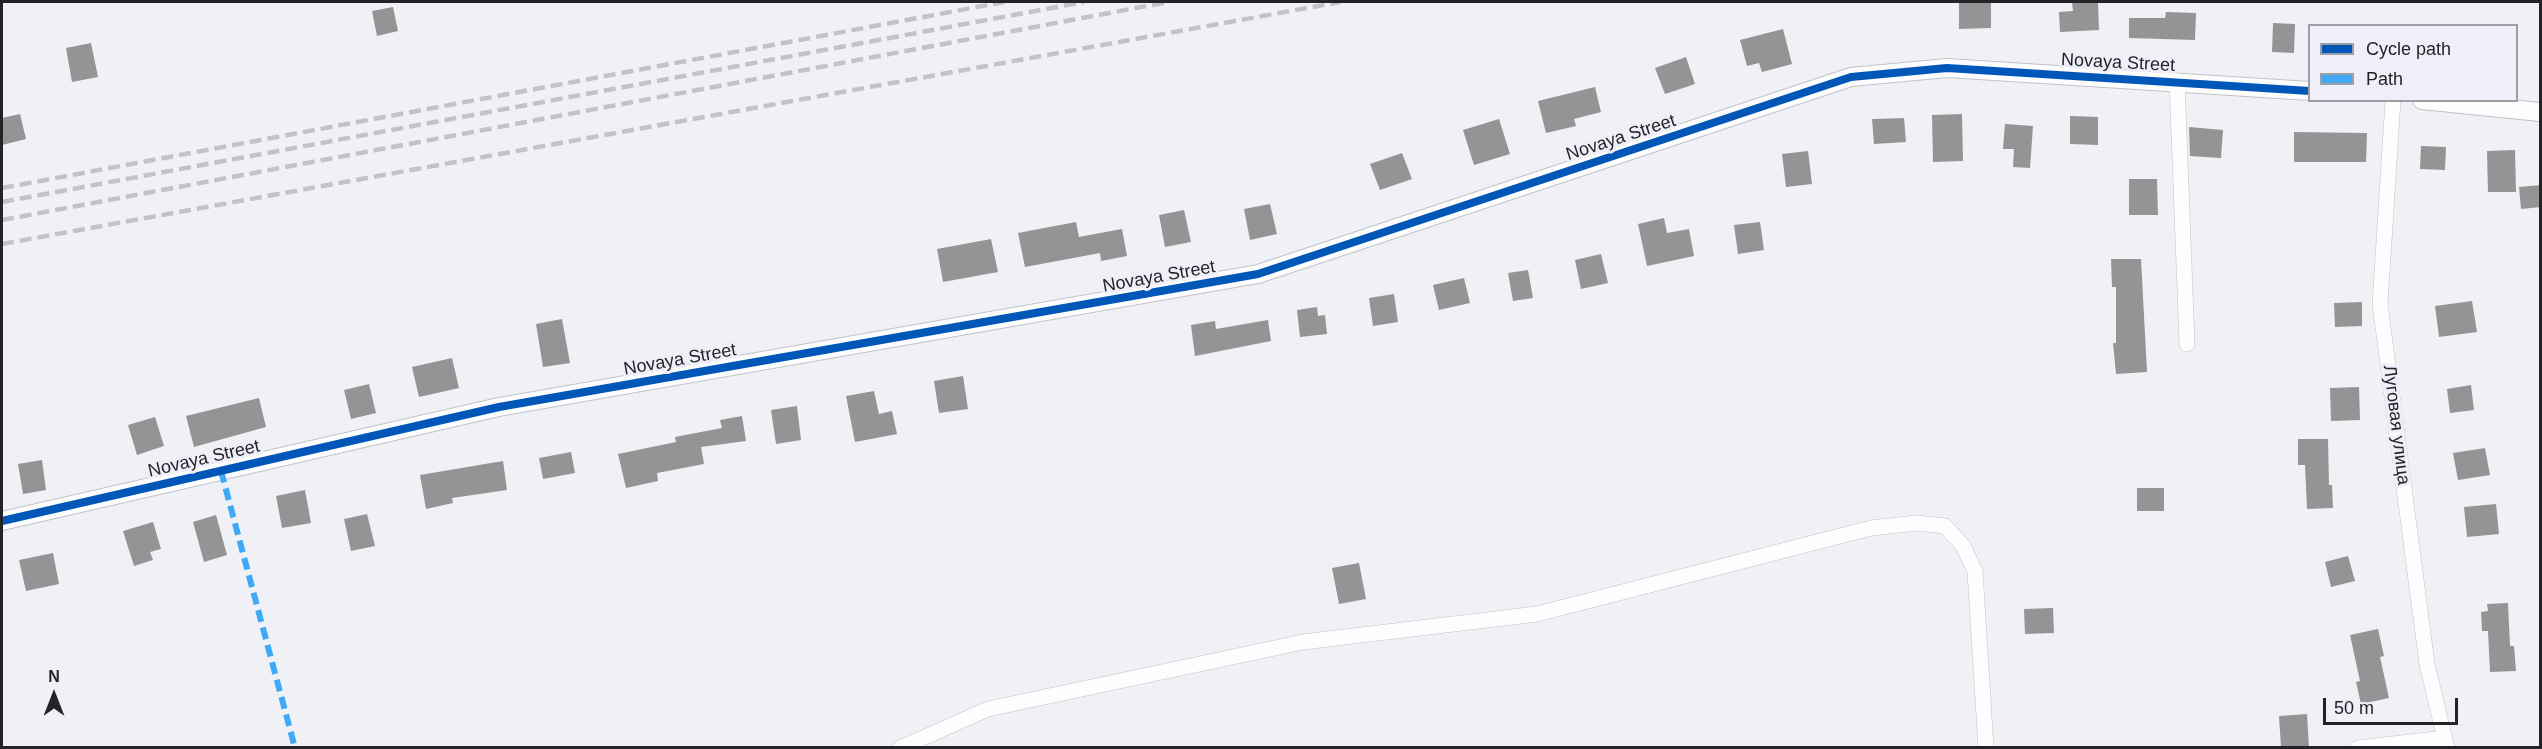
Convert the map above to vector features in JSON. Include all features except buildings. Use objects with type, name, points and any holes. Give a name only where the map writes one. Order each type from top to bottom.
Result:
[{"type":"street","name":"Novaya Street","points":[[2,521],[500,407],[1258,274],[1851,77],[1947,68],[2308,91]]},
{"type":"street","points":[[2177,81],[2187,344]]},
{"type":"street","name":"Луговая улица","points":[[2393,102],[2380,304],[2427,664],[2446,742]]},
{"type":"street","points":[[2442,102],[2541,112]]},
{"type":"street","points":[[900,747],[988,709],[1304,642],[1537,614],[1871,528],[1917,523],[1945,526],[1963,546],[1975,572],[1986,747]]},
{"type":"street","points":[[2358,747],[2446,742]]},
{"type":"railway","points":[[2,188],[1004,2]]},
{"type":"railway","points":[[2,202],[1084,2]]},
{"type":"railway","points":[[2,220],[1168,2]]},
{"type":"railway","points":[[2,244],[1340,2]]},
{"type":"marked path","points":[[221,471],[295,748]]},
{"type":"cycle path","points":[[2,521],[499,407],[1258,274],[1851,77],[1947,68],[2308,91]]}]
